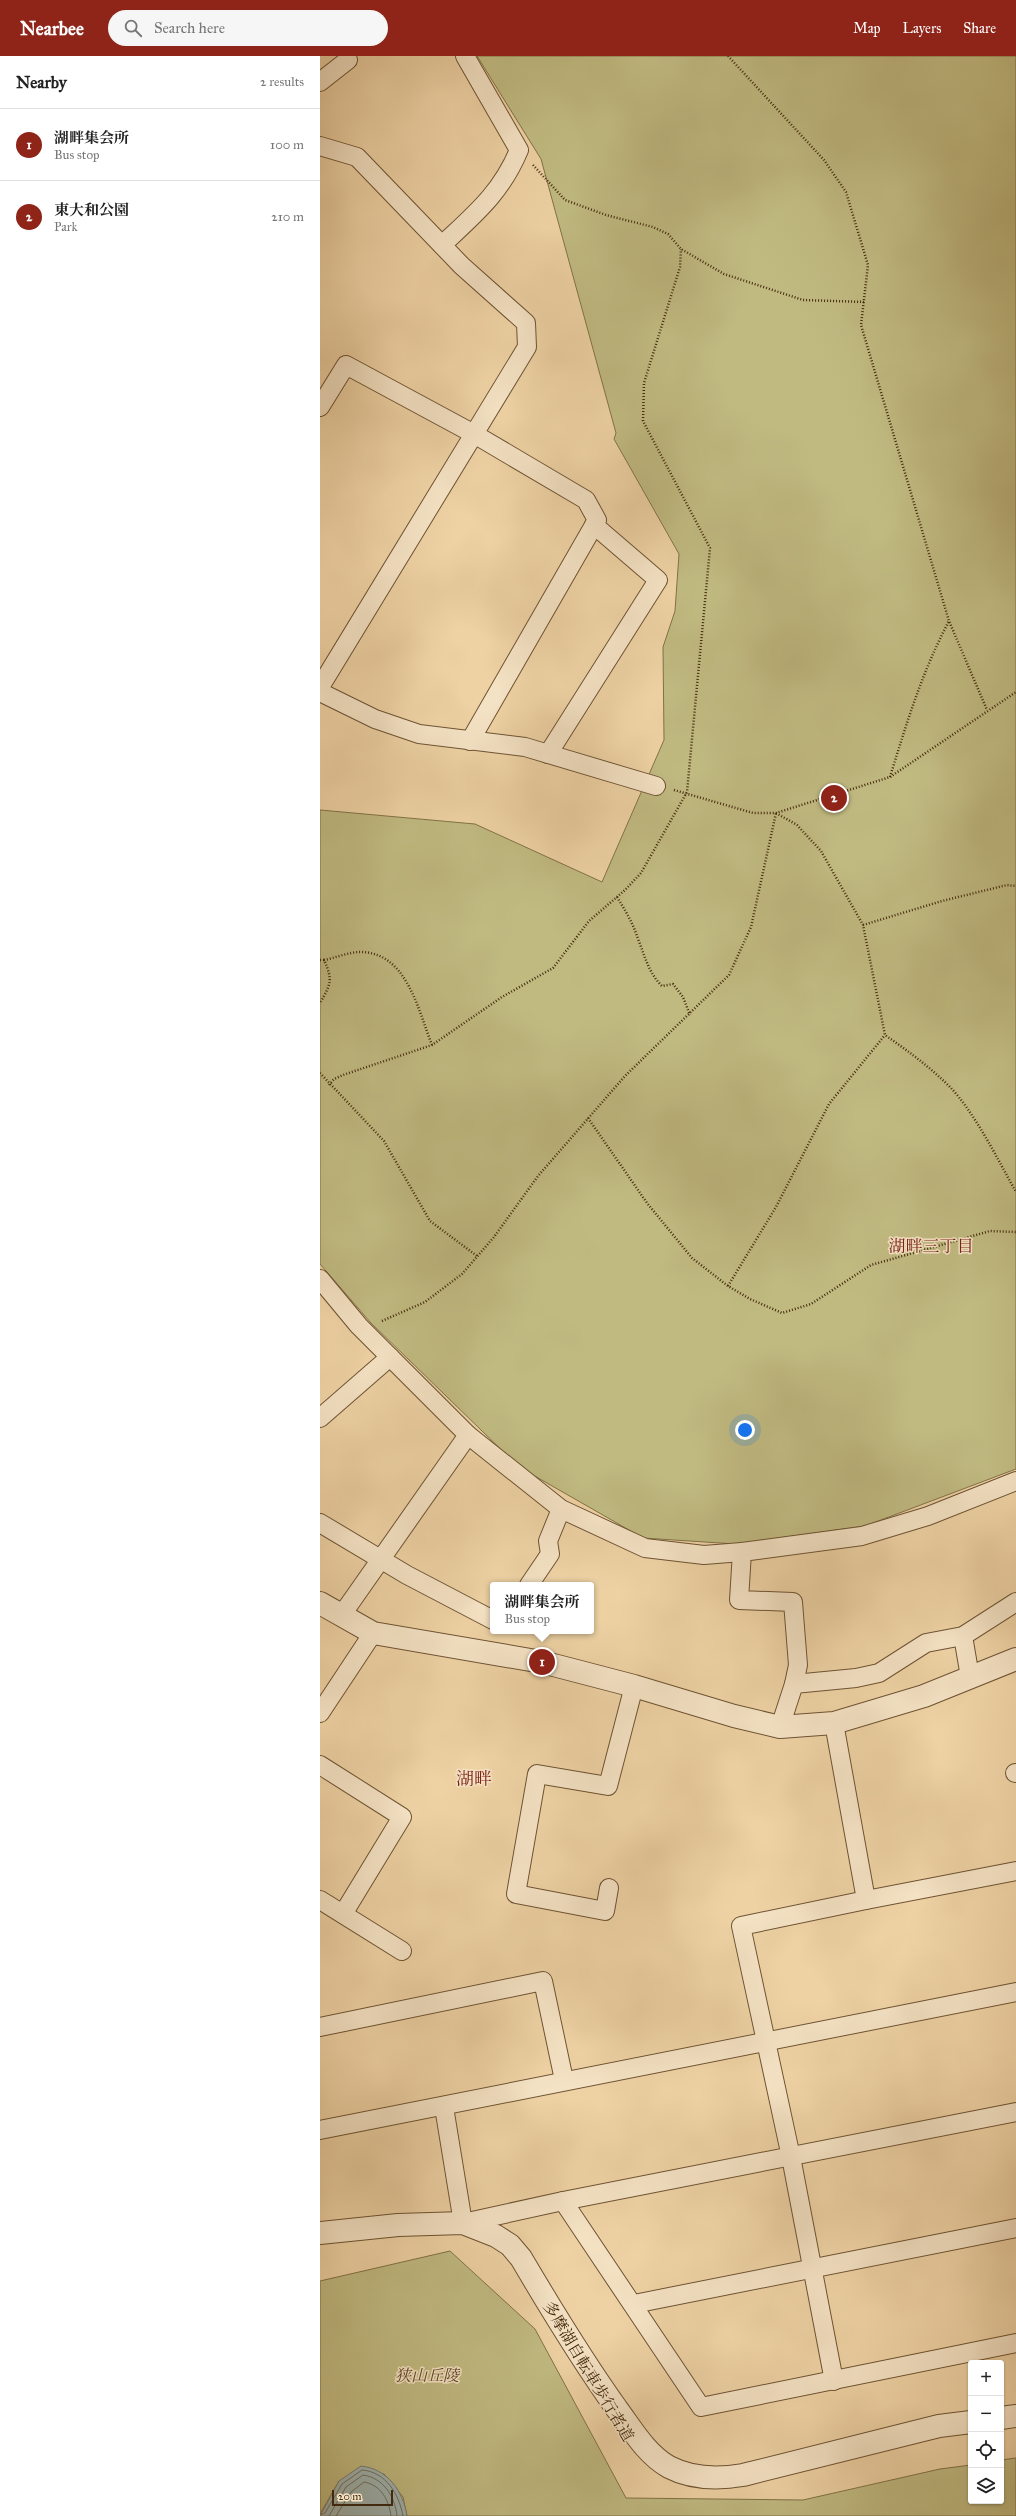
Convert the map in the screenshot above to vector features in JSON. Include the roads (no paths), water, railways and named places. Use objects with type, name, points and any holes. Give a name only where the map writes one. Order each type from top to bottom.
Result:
[{"type":"street","points":[[442,245],[490,200],[514,163],[519,150],[465,56]]},
{"type":"street","points":[[320,82],[348,60]]},
{"type":"street","points":[[320,146],[357,157],[442,245],[526,323],[527,347],[320,687]]},
{"type":"street","points":[[320,407],[346,365],[474,434],[586,500],[597,520],[470,742]]},
{"type":"street","points":[[548,754],[658,580],[594,526]]},
{"type":"street","points":[[320,692],[375,719],[412,732],[470,742],[525,747],[656,786]]},
{"type":"street","points":[[320,1280],[359,1326],[468,1435],[561,1509],[645,1548],[704,1555],[742,1552],[862,1536],[928,1516],[1016,1481]]},
{"type":"street","points":[[320,1418],[390,1357]]},
{"type":"street","points":[[341,1616],[380,1558],[468,1435]]},
{"type":"street","points":[[531,1582],[550,1554],[548,1541],[561,1509]]},
{"type":"street","points":[[320,1523],[407,1575],[490,1618]]},
{"type":"street","points":[[742,1552],[739,1600],[793,1602],[798,1665],[794,1684],[780,1727]]},
{"type":"street","points":[[794,1684],[856,1678],[879,1673],[926,1644],[963,1636],[1016,1602]]},
{"type":"street","points":[[320,1603],[373,1633],[542,1662],[634,1686],[734,1716],[780,1727],[834,1722],[924,1696],[1016,1659]]},
{"type":"street","points":[[320,1714],[373,1633]]},
{"type":"street","points":[[963,1636],[970,1677]]},
{"type":"street","points":[[609,1888],[605,1911],[516,1894],[537,1774],[608,1786],[634,1686]]},
{"type":"street","points":[[834,1722],[866,1900]]},
{"type":"street","points":[[320,1764],[402,1817],[343,1914]]},
{"type":"street","points":[[834,2381],[791,2156],[741,1926],[1016,1871]]},
{"type":"street","points":[[320,1900],[402,1951]]},
{"type":"street","points":[[320,2027],[543,1981],[564,2080]]},
{"type":"street","points":[[320,2130],[444,2107],[564,2080],[766,2042],[1016,1992]]},
{"type":"street","points":[[444,2107],[464,2223]]},
{"type":"street","points":[[320,2233],[398,2225],[464,2223],[563,2200],[1016,2112]]},
{"type":"street","points":[[563,2200],[634,2304],[701,2407],[1016,2343]]},
{"type":"street","points":[[464,2223],[481,2228],[510,2245],[521,2258],[576,2350],[639,2439],[651,2454],[678,2471],[716,2478],[743,2475],[939,2426],[968,2422]]},
{"type":"street","points":[[634,2304],[1016,2228]]},
{"type":"street","points":[[1004,2418],[1016,2416]]},
{"type":"water","points":[[361,2466],[371,2468],[379,2472],[393,2483],[402,2498],[407,2516],[320,2516],[339,2481]]},
{"type":"place","name":"東大和公園","points":[[834,798]]},
{"type":"place","name":"湖畔集会所","points":[[542,1662]]},
{"type":"district","name":"湖畔三丁目","points":[[931,1246]]},
{"type":"district","name":"湖畔","points":[[474,1779]]},
{"type":"park label","name":"狭山丘陵","points":[[427,2375]]}]
